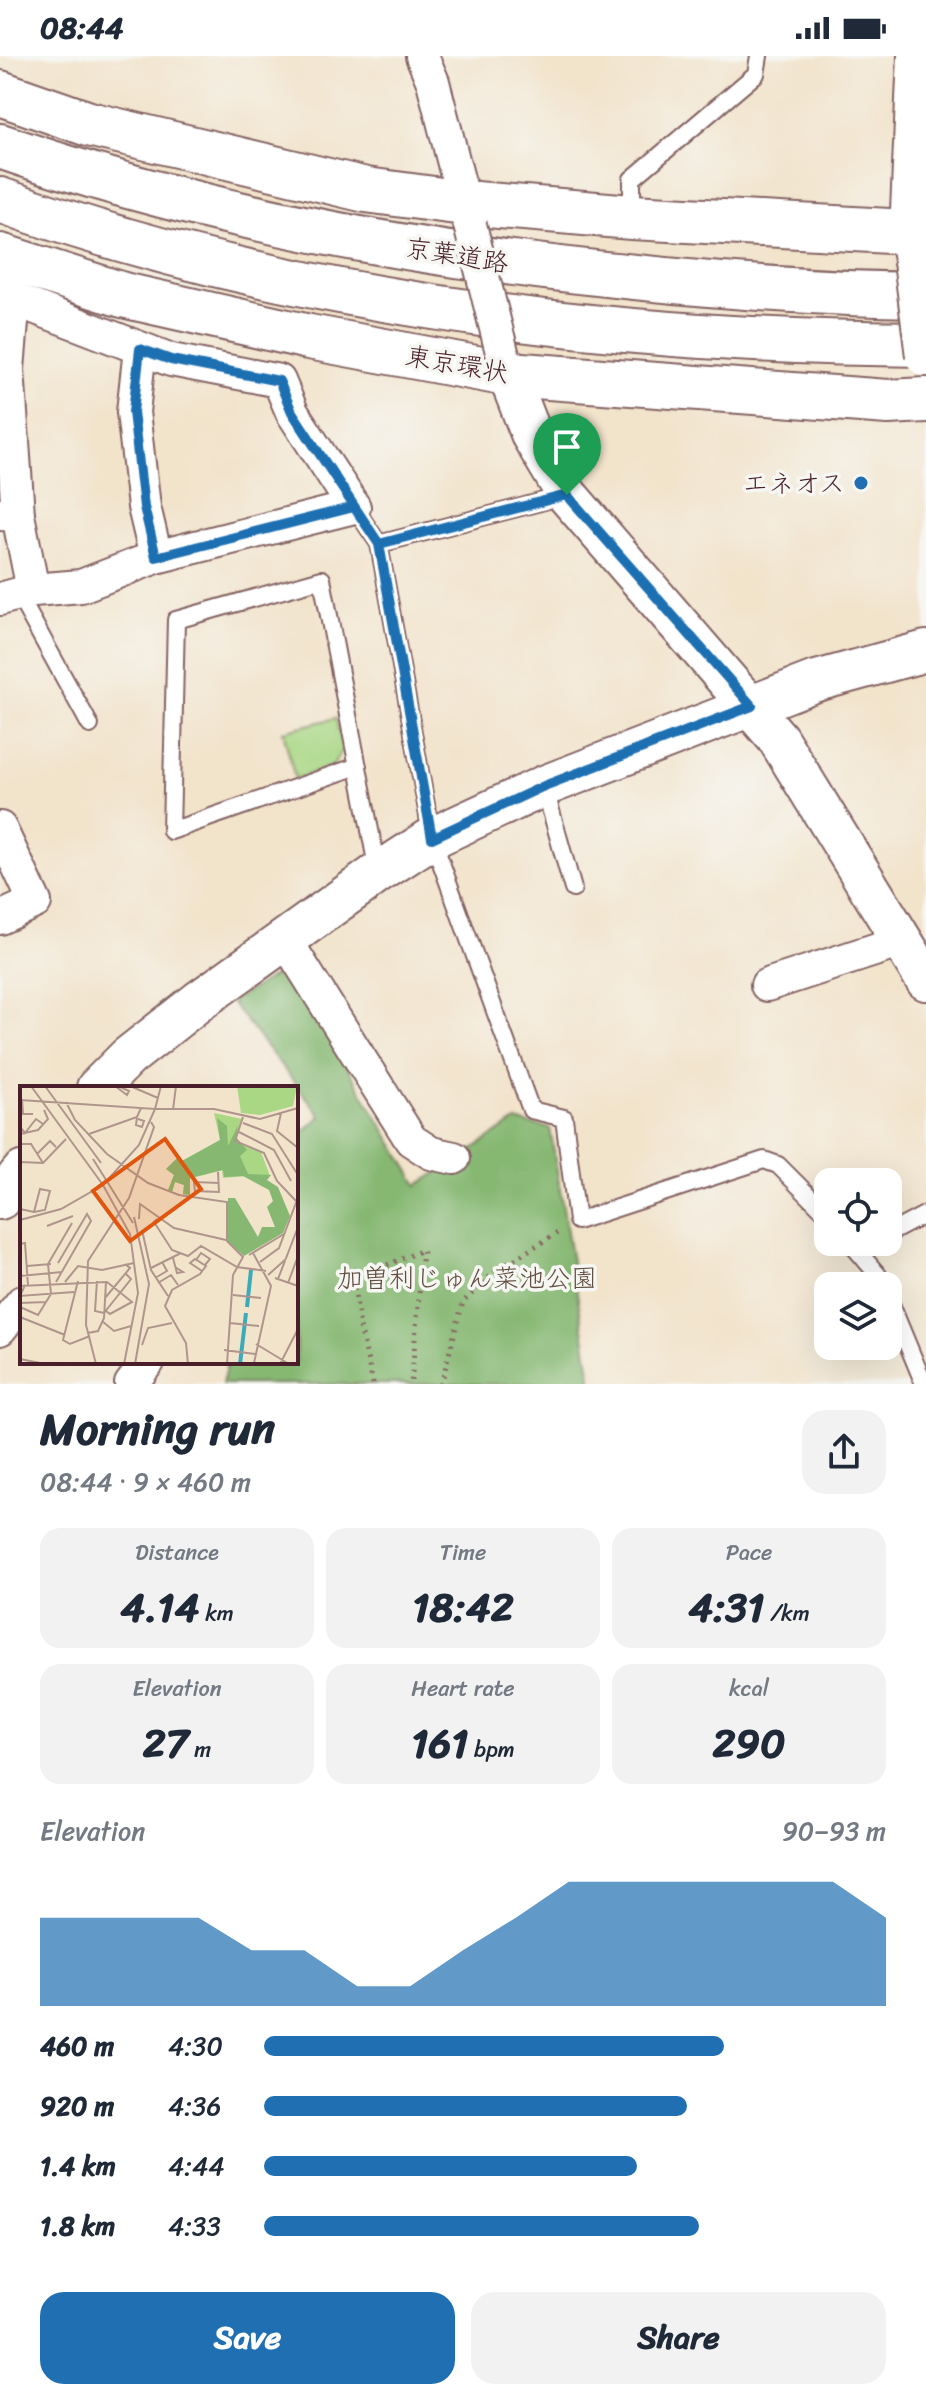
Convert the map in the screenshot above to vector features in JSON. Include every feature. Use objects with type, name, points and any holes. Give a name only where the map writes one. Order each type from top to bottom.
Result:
[{"type":"highway","points":[[0,93],[89,124],[467,214],[632,217],[919,256]]},
{"type":"highway","name":"京葉道路","points":[[0,146],[67,169],[181,201],[313,231],[513,264],[686,282],[856,294],[919,256]]},
{"type":"highway","name":"京葉道路","points":[[0,200],[183,255],[334,289],[408,301],[600,327],[772,340],[926,344]]},
{"type":"highway","name":"東京環状","points":[[0,256],[123,295],[309,337],[506,365],[888,402],[926,400]]},
{"type":"street","points":[[422,56],[433,82],[506,365],[532,436],[567,495],[778,739],[926,980]]},
{"type":"street","points":[[918,56],[919,256],[926,356]]},
{"type":"street","points":[[7,296],[140,349],[171,360],[279,381],[292,412],[354,507],[156,557],[81,586],[17,595],[9,514],[7,296]]},
{"type":"street","points":[[140,349],[133,412],[144,507],[156,557]]},
{"type":"street","points":[[99,1086],[140,1048],[199,1001],[432,838],[544,786],[813,682],[926,651]]},
{"type":"street","points":[[0,828],[35,902],[0,918]]},
{"type":"street","points":[[285,939],[411,1140],[431,1153],[454,1158]]},
{"type":"street","points":[[767,985],[902,941]]},
{"type":"street","points":[[0,1199],[20,1174]]},
{"type":"street","points":[[0,1329],[20,1304]]},
{"type":"street","points":[[131,1384],[146,1364]]},
{"type":"lane","points":[[632,217],[632,179],[756,74],[759,56]]},
{"type":"lane","points":[[379,544],[567,495]]},
{"type":"lane","points":[[354,507],[379,544],[432,838],[531,1110],[564,1118],[577,1221],[764,1160],[778,1165],[814,1201]]},
{"type":"lane","points":[[358,766],[171,831],[176,620],[322,579],[358,766],[378,873]]},
{"type":"lane","points":[[17,595],[90,725]]},
{"type":"lane","points":[[544,786],[573,889]]},
{"type":"lane","points":[[902,1227],[926,1214]]},
{"type":"lane","points":[[862,1256],[876,1272]]},
{"type":"lane","points":[[902,1331],[924,1384]]},
{"type":"path","points":[[441,1384],[463,1302],[498,1269],[577,1221]]},
{"type":"path","points":[[373,1384],[353,1279],[423,1250],[411,1384]]},
{"type":"green space","points":[[336,718],[342,749],[333,766],[295,779],[283,731]]},
{"type":"green space","name":"加曽利じゅん菜池公園","points":[[287,968],[418,1185],[516,1121],[550,1128],[592,1384],[222,1384],[227,1364],[298,1364],[298,1136],[321,1116],[231,1002]]},
{"type":"place","name":"エネオス","points":[[861,483]]},
{"type":"route","points":[[567,495],[379,544],[354,507],[156,557],[144,507],[133,412],[140,349],[171,360],[279,381],[292,412],[379,544],[432,838],[544,786],[752,706],[567,495]]}]
